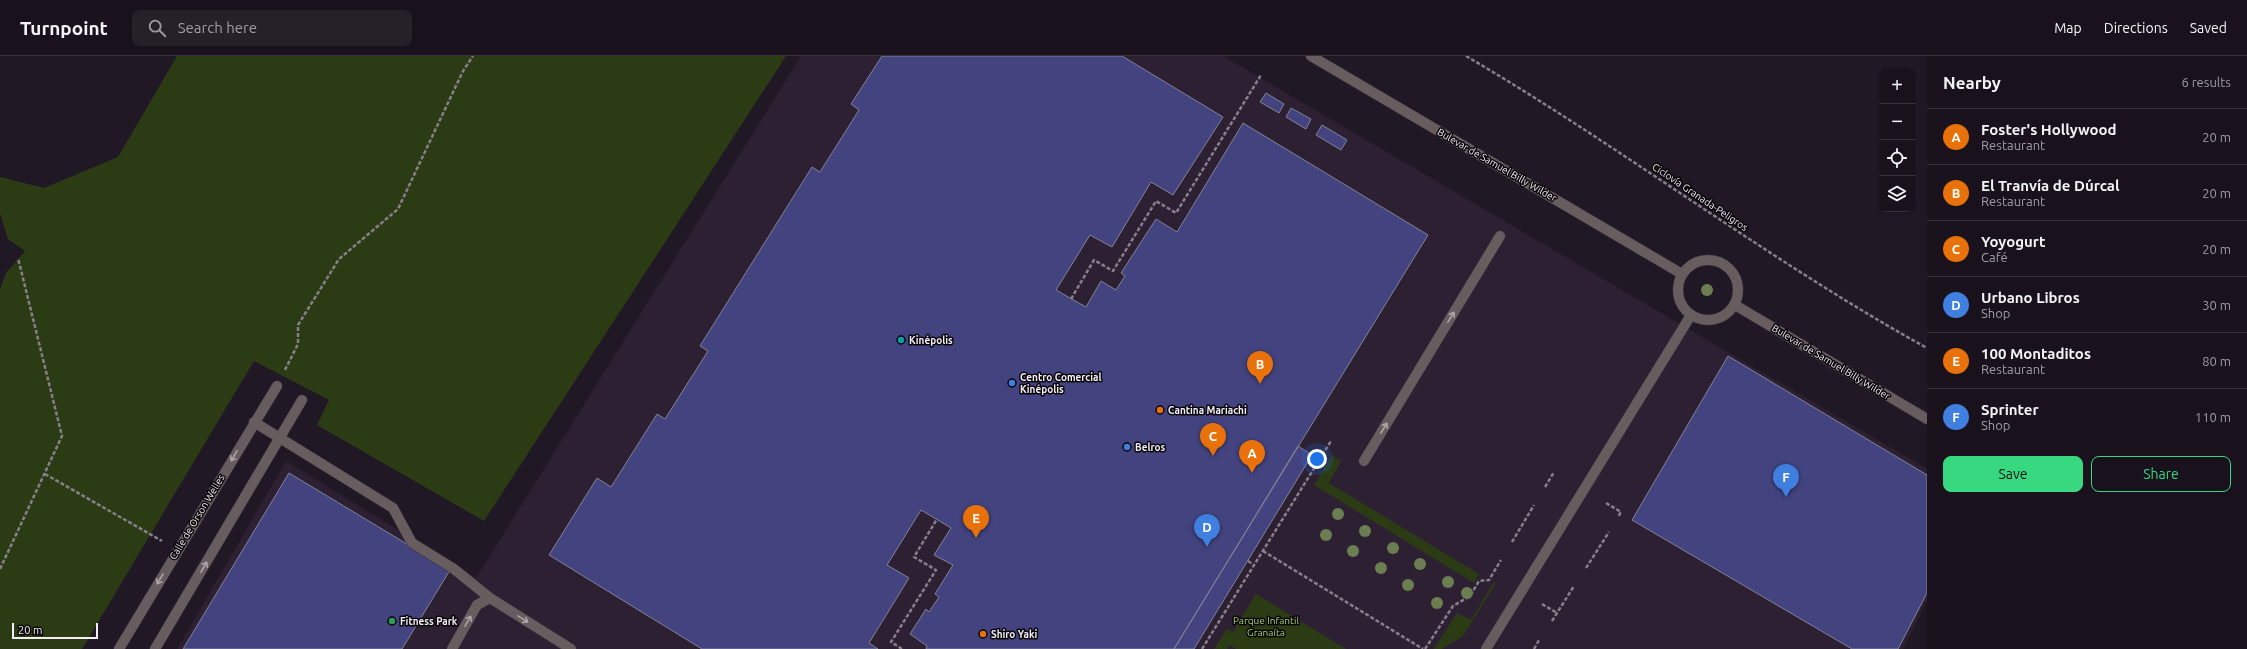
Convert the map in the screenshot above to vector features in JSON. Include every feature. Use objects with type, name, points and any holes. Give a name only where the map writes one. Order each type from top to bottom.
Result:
[{"type":"street","name":"Bulevar de Samuel Billy Wilder","points":[[1311,56],[1682,274]]},
{"type":"street","points":[[1364,461],[1500,236]]},
{"type":"street","points":[[1704,260],[1719,262],[1728,267],[1735,275],[1738,285],[1738,295],[1735,305],[1729,312],[1711,320],[1702,320],[1691,315],[1680,302],[1678,292],[1682,274],[1690,266],[1704,260]]},
{"type":"street","name":"Bulevar de Samuel Billy Wilder","points":[[1735,305],[1927,419]]},
{"type":"street","points":[[1486,649],[1691,315]]},
{"type":"street","name":"Calle de Orson Welles","points":[[119,649],[276,386]]},
{"type":"street","points":[[155,649],[302,400]]},
{"type":"street","points":[[254,422],[393,508],[412,543],[454,569],[490,598],[571,649]]},
{"type":"street","points":[[452,649],[477,605],[490,598]]},
{"type":"path","points":[[276,386],[298,344],[298,325],[339,259],[398,210],[462,71],[473,56]]},
{"type":"path","name":"Ciclovía Granada-Peligros","points":[[1466,56],[1531,94],[1866,315],[1927,348]]},
{"type":"path","points":[[1072,299],[1094,260],[1113,272],[1156,201],[1176,213],[1261,75]]},
{"type":"path","points":[[0,569],[62,436],[18,258]]},
{"type":"path","points":[[1202,649],[1331,441]]},
{"type":"path","points":[[1545,487],[1554,472]]},
{"type":"path","points":[[45,474],[178,550]]},
{"type":"path","points":[[1606,503],[1621,512],[1618,517]]},
{"type":"path","points":[[1512,542],[1534,505]]},
{"type":"path","points":[[902,649],[891,642],[936,570],[914,557],[937,519]]},
{"type":"path","points":[[1586,568],[1609,532]]},
{"type":"path","points":[[1263,551],[1424,649],[1452,606],[1470,596],[1479,581],[1489,580],[1501,560]]},
{"type":"path","points":[[1248,561],[1254,565]]},
{"type":"path","points":[[1552,621],[1574,586]]},
{"type":"path","points":[[1542,604],[1557,613]]},
{"type":"path","points":[[1534,649],[1539,640]]},
{"type":"shaded area","points":[[801,56],[1223,56],[1927,469],[1927,600],[1903,649],[177,649],[286,461],[476,578]]},
{"type":"green space","points":[[177,56],[786,56],[484,521],[317,425],[329,400],[254,361],[82,649],[0,649],[0,289],[6,273],[25,251],[8,239],[0,213],[0,177],[44,188],[118,157]]},
{"type":"green space","points":[[1332,455],[1341,461],[1329,483],[1479,574],[1474,583],[1314,485]]},
{"type":"green space","points":[[1494,582],[1496,583],[1463,636],[1442,649],[1434,649],[1457,613],[1471,620]]},
{"type":"green space","name":"Parque Infantil Granaíta","points":[[1256,594],[1346,649],[1236,649],[1230,645],[1227,649],[1214,649],[1227,629],[1233,632]]},
{"type":"building","name":"Centro Comercial Kinépolis","points":[[882,56],[1122,56],[1223,117],[1173,195],[1151,182],[1112,247],[1090,235],[1056,290],[1086,307],[1101,281],[1116,290],[1125,276],[1121,273],[1156,219],[1177,232],[1243,123],[1428,235],[1174,649],[926,649],[927,646],[910,634],[926,609],[929,612],[939,597],[935,594],[953,565],[934,555],[951,528],[921,510],[887,565],[909,578],[869,643],[878,649],[702,649],[549,555],[597,478],[611,487],[657,414],[665,419],[708,351],[700,346],[812,167],[820,172],[859,110],[851,104]]},
{"type":"building","points":[[1266,93],[1284,104],[1279,113],[1260,102]]},
{"type":"building","points":[[1291,108],[1311,119],[1306,129],[1286,117]]},
{"type":"building","points":[[1322,125],[1347,140],[1341,150],[1316,135]]},
{"type":"building","points":[[1728,356],[1927,475],[1927,593],[1898,649],[1852,649],[1632,520]]},
{"type":"building","points":[[1298,446],[1312,455],[1194,649],[1174,649]]},
{"type":"building","points":[[289,473],[450,570],[402,649],[183,649]]},
{"type":"place","name":"Kinépolis","points":[[901,340]]},
{"type":"place","name":"Centro Comercial Kinépolis","points":[[1012,383]]},
{"type":"place","name":"El Tranvía de Dúrcal","points":[[1260,384]]},
{"type":"place","name":"Cantina Mariachi","points":[[1160,410]]},
{"type":"place","name":"Belros","points":[[1127,447]]},
{"type":"place","name":"Yoyogurt","points":[[1213,456]]},
{"type":"place","name":"Foster's Hollywood","points":[[1252,473]]},
{"type":"place","name":"Sprinter","points":[[1786,497]]},
{"type":"place","name":"100 Montaditos","points":[[976,538]]},
{"type":"place","name":"Urbano Libros","points":[[1207,547]]},
{"type":"place","name":"Fitness Park","points":[[392,621]]},
{"type":"place","name":"Shiro Yaki","points":[[983,634]]}]
